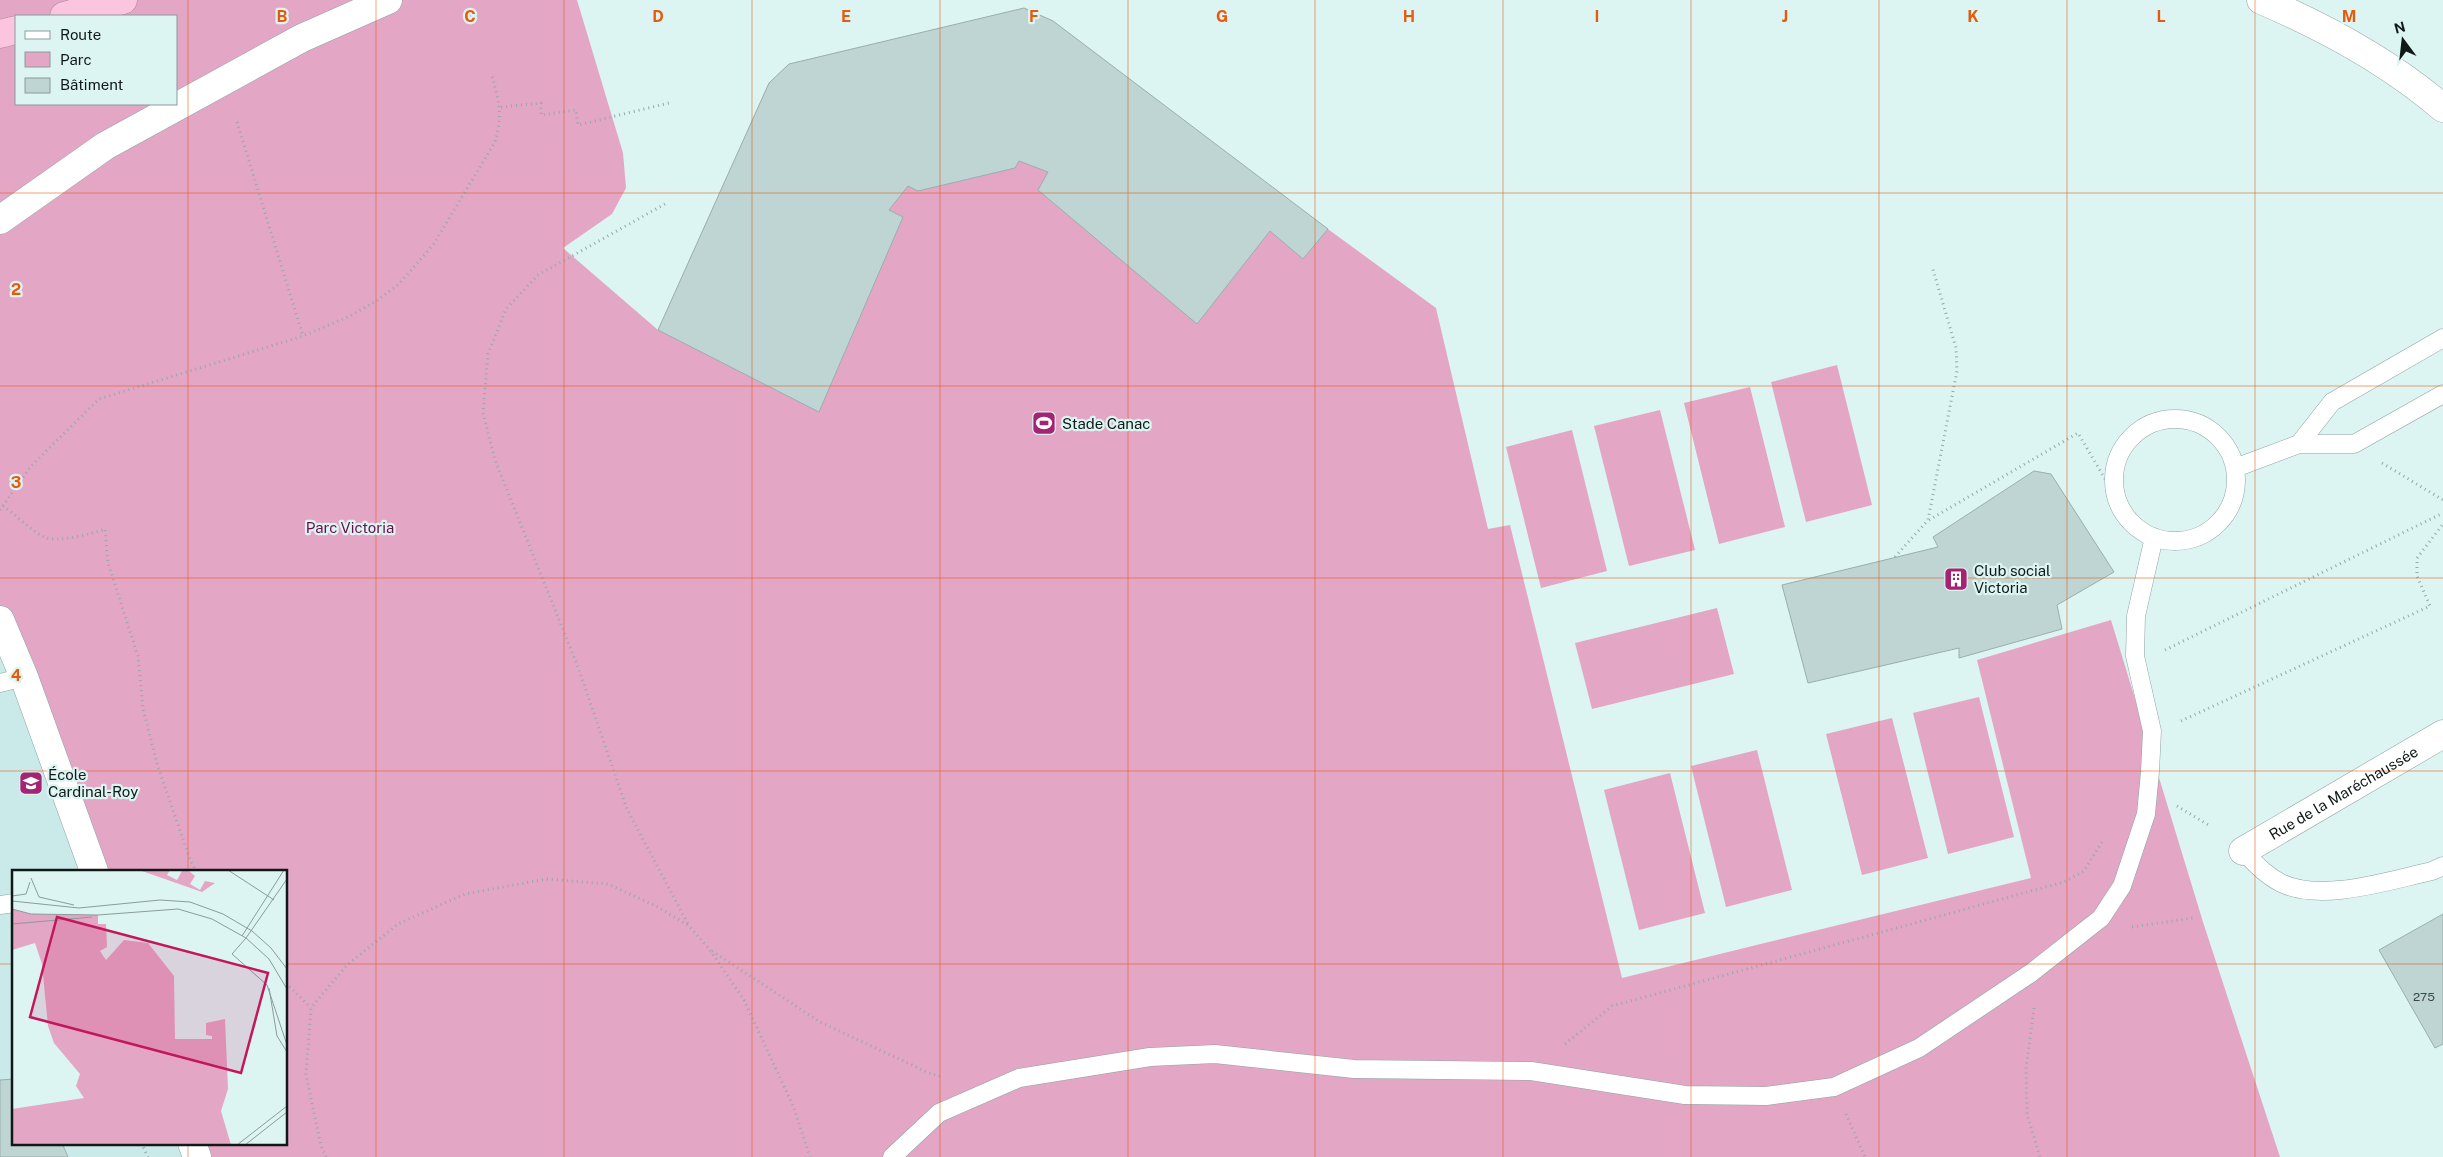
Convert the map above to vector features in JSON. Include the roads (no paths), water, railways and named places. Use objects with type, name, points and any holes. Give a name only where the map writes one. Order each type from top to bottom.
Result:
[{"type":"highway","points":[[68,15],[123,0]]},
{"type":"highway","points":[[0,34],[15,30]]},
{"type":"street","points":[[0,220],[105,146],[302,38],[388,0]]},
{"type":"street","points":[[2263,0],[2371,54],[2417,86],[2443,108]]},
{"type":"street","points":[[0,620],[12,680],[94,870]]},
{"type":"street","name":"Rue de la Maréchaussée","points":[[2243,851],[2443,734]]},
{"type":"street","points":[[192,1144],[197,1157]]},
{"type":"lane","points":[[2299,444],[2332,402],[2443,338]]},
{"type":"lane","points":[[2235,468],[2299,444],[2354,444],[2443,394]]},
{"type":"lane","points":[[2180,419],[2200,424],[2216,435],[2228,450],[2235,468],[2236,487],[2231,504],[2221,520],[2207,532],[2190,539],[2172,541],[2154,537],[2137,528],[2124,514],[2116,496],[2113,476],[2118,457],[2128,440],[2142,428],[2161,420],[2180,419]]},
{"type":"lane","points":[[892,1157],[939,1113],[1019,1078],[1150,1057],[1214,1054],[1354,1070],[1531,1071],[1685,1095],[1766,1096],[1834,1087],[1919,1048],[2041,965],[2101,918],[2122,886],[2146,814],[2152,731],[2137,664],[2136,616],[2154,537]]},
{"type":"lane","points":[[2243,851],[2263,872],[2282,884],[2306,891],[2343,889],[2432,871],[2443,866]]},
{"type":"place","name":"Stade Canac","points":[[1044,423]]},
{"type":"place","name":"Club social Victoria","points":[[1956,579]]},
{"type":"place","name":"École Cardinal-Roy","points":[[31,783]]},
{"type":"park label","name":"Parc Victoria","points":[[350,527]]}]
